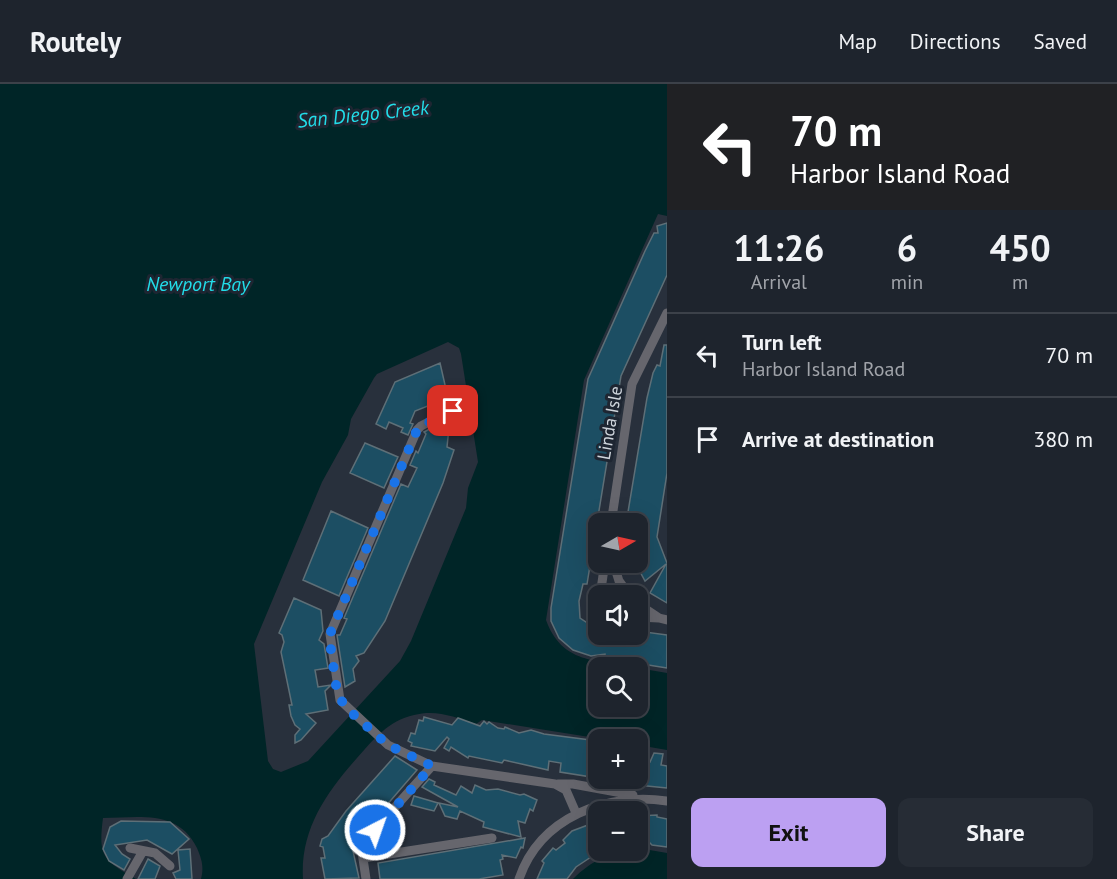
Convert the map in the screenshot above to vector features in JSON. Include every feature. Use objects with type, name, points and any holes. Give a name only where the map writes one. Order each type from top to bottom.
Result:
[{"type":"street","name":"Linda Isle","points":[[613,513],[632,384],[662,334],[667,313]]},
{"type":"street","points":[[453,411],[417,430],[330,634],[337,692],[345,707],[388,745],[432,766],[555,784],[573,784],[667,801]]},
{"type":"street","points":[[648,610],[663,619]]},
{"type":"street","points":[[648,618],[663,619]]},
{"type":"street","points":[[366,879],[361,845],[432,766]]},
{"type":"street","points":[[555,784],[566,790],[576,813]]},
{"type":"street","points":[[519,879],[523,868],[542,841],[576,813],[610,801],[647,798]]},
{"type":"street","points":[[363,858],[492,838]]},
{"type":"street","points":[[130,848],[155,853],[170,866]]},
{"type":"street","points":[[127,878],[143,851]]},
{"type":"water","name":"Newport Bay","points":[[0,84],[667,84],[667,216],[658,214],[584,380],[546,620],[561,645],[588,659],[588,717],[648,717],[648,670],[667,673],[667,750],[648,747],[648,729],[588,729],[588,737],[482,720],[476,724],[445,715],[422,713],[389,726],[369,744],[335,785],[317,813],[311,828],[303,861],[303,879],[201,879],[202,864],[197,848],[179,827],[156,818],[103,818],[101,841],[105,856],[116,867],[136,879],[0,879]],"holes":[[[448,342],[459,348],[478,462],[468,488],[466,508],[411,641],[400,661],[308,761],[281,772],[273,769],[268,761],[254,644],[322,482],[348,435],[351,419],[377,374]]]},
{"type":"water","points":[[648,850],[667,853],[667,879],[573,879],[597,861],[648,861]]},
{"type":"building","points":[[667,223],[667,275],[621,376],[599,513],[588,513],[589,573],[587,584],[583,584],[579,601],[580,618],[588,623],[588,645],[648,645],[648,632],[667,635],[667,668],[648,665],[648,657],[605,657],[605,654],[591,656],[573,650],[559,638],[551,621],[551,608],[588,379],[645,251],[654,233],[658,233],[657,226]]},
{"type":"building","points":[[664,345],[667,345],[667,473],[657,537],[667,563],[667,603],[650,593],[666,564],[645,581],[641,573],[648,573],[648,513],[628,513],[647,398],[653,373],[657,365],[660,366]]},
{"type":"building","points":[[440,363],[448,398],[415,411],[408,435],[401,432],[403,428],[389,422],[386,429],[376,424],[395,382]]},
{"type":"building","points":[[450,418],[447,447],[454,450],[443,483],[385,621],[364,653],[356,656],[359,661],[353,669],[355,681],[345,687],[337,635],[340,635],[347,619],[344,618],[401,484],[408,487],[417,468],[410,465],[416,451],[418,453],[426,434],[424,432]]},
{"type":"building","points":[[365,443],[398,457],[384,488],[350,473]]},
{"type":"building","points":[[331,511],[368,528],[339,596],[303,580]]},
{"type":"building","points":[[294,598],[321,610],[323,631],[319,640],[324,644],[328,668],[315,670],[318,687],[331,685],[325,691],[328,710],[306,714],[316,723],[301,740],[295,743],[295,735],[300,729],[295,725],[291,716],[289,705],[292,705],[281,652],[284,642],[279,633]]},
{"type":"building","points":[[424,717],[452,725],[458,718],[480,726],[484,721],[487,724],[489,722],[498,728],[504,729],[505,727],[519,733],[531,730],[588,740],[588,776],[560,772],[561,763],[549,761],[548,770],[504,760],[502,763],[469,756],[468,758],[451,747],[449,751],[444,748],[449,739],[447,737],[435,751],[411,746],[412,743],[408,741],[411,733],[415,734],[419,720],[423,721]]},
{"type":"building","points":[[654,753],[663,754],[661,765],[667,766],[667,788],[648,786],[648,762],[650,762]]},
{"type":"building","points":[[395,756],[417,770],[354,843],[355,851],[353,851],[359,878],[325,879],[321,858],[325,858],[323,847],[320,846],[322,839],[328,836],[346,811]]},
{"type":"building","points":[[429,779],[435,782],[434,785],[456,795],[461,786],[472,793],[475,785],[486,790],[498,789],[524,794],[537,800],[533,811],[530,809],[525,823],[518,821],[521,837],[483,827],[484,822],[460,811],[457,819],[445,816],[439,803],[458,807],[422,787]]},
{"type":"building","points":[[414,796],[438,803],[434,811],[411,805]]},
{"type":"building","points":[[648,815],[657,815],[657,817],[667,819],[667,847],[652,845],[648,841]]},
{"type":"building","points":[[121,821],[170,822],[189,839],[172,854],[147,840],[115,845],[122,854],[130,859],[124,870],[109,861],[103,849],[110,827]]},
{"type":"building","points":[[588,825],[588,859],[576,867],[567,879],[537,879],[544,863],[542,861],[553,848],[556,850],[565,843],[563,840],[572,831]]},
{"type":"building","points":[[525,838],[523,848],[521,847],[516,858],[502,855],[503,859],[500,860],[503,875],[479,879],[380,879],[378,863]]},
{"type":"building","points":[[190,849],[192,879],[176,879],[173,873],[180,870],[178,850]]},
{"type":"building","points":[[148,859],[160,866],[155,879],[138,879]]},
{"type":"route","points":[[375,830],[432,766],[388,745],[345,707],[337,692],[330,634],[417,430],[453,411]]},
{"type":"water label","name":"San Diego Creek","points":[[363,114]]}]
